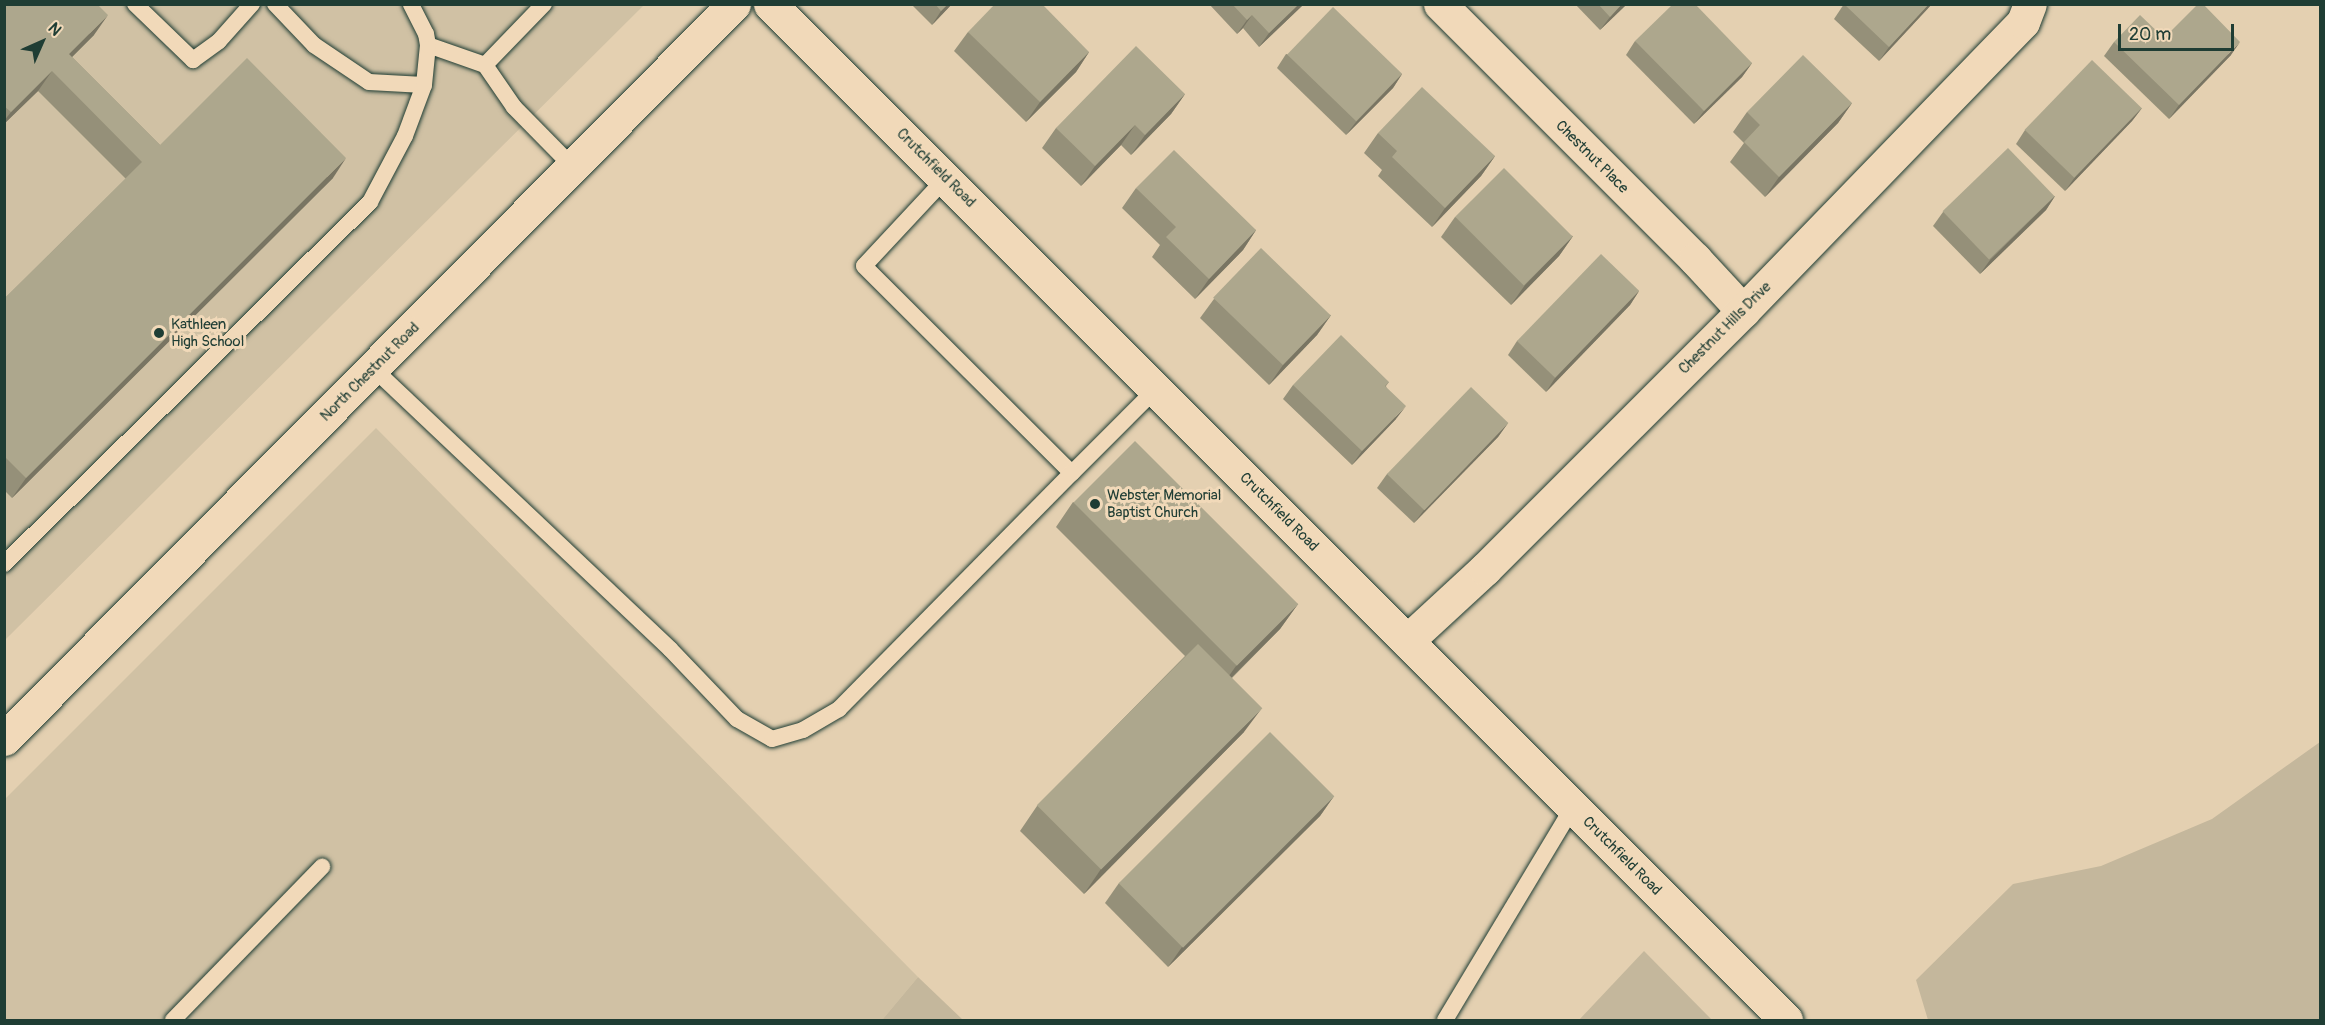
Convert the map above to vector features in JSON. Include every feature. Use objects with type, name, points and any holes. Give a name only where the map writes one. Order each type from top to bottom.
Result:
[{"type":"street","name":"North Chestnut Road","points":[[4,739],[574,168],[734,4]]},
{"type":"street","name":"Crutchfield Road","points":[[770,4],[1786,1020]]},
{"type":"street","name":"Chestnut Place","points":[[1440,4],[1695,259],[1743,311]]},
{"type":"street","name":"Chestnut Hills Drive","points":[[1407,641],[1485,569],[1743,311],[2023,22],[2030,4]]},
{"type":"lane","points":[[135,4],[193,60],[219,40],[252,4]]},
{"type":"lane","points":[[275,4],[314,45],[369,82],[424,86]]},
{"type":"lane","points":[[4,564],[370,202],[405,136],[424,86],[428,45],[426,34],[411,4]]},
{"type":"lane","points":[[485,65],[544,4]]},
{"type":"lane","points":[[428,45],[485,65],[514,107],[574,168]]},
{"type":"lane","points":[[946,178],[864,266],[1072,473]]},
{"type":"lane","points":[[374,369],[670,649],[737,720],[772,739],[803,730],[839,709],[1156,389]]},
{"type":"lane","points":[[1445,1020],[1573,807]]},
{"type":"lane","points":[[173,1020],[322,867]]},
{"type":"shaded area","name":"Kathleen High School","points":[[5,5],[644,5],[5,640]]},
{"type":"shaded area","points":[[376,428],[918,977],[882,1020],[5,1020],[5,799]]},
{"type":"shaded area","points":[[2320,742],[2320,1020],[1928,1020],[1916,980],[2013,884],[2101,866],[2212,819]]},
{"type":"shaded area","points":[[1644,951],[1712,1020],[1579,1020]]},
{"type":"shaded area","points":[[918,977],[963,1020],[882,1020]]},
{"type":"building","points":[[4,4],[97,4],[108,15],[69,54],[160,145],[247,58],[346,158],[26,478],[4,456],[4,299],[142,162],[52,71],[11,112],[4,106]]},
{"type":"building","points":[[935,4],[948,4],[941,11]]},
{"type":"building","points":[[995,4],[1042,4],[1089,52],[1040,102],[968,32]]},
{"type":"building","points":[[1232,4],[1299,4],[1269,33],[1252,15],[1247,20]]},
{"type":"building","points":[[1598,4],[1622,4],[1610,17]]},
{"type":"building","points":[[1673,4],[1695,4],[1752,63],[1704,111],[1635,41]]},
{"type":"building","points":[[1844,4],[1929,4],[1889,47]]},
{"type":"building","points":[[2198,4],[2203,4],[2240,42],[2179,105],[2114,42],[2140,15],[2164,38]]},
{"type":"building","points":[[1333,7],[1402,74],[1356,121],[1287,54]]},
{"type":"building","points":[[1136,46],[1185,94],[1145,135],[1135,125],[1095,166],[1056,128]]},
{"type":"building","points":[[1803,55],[1852,103],[1779,177],[1744,142],[1760,125],[1747,112]]},
{"type":"building","points":[[2092,60],[2142,108],[2074,178],[2025,130]]},
{"type":"building","points":[[1422,87],[1495,156],[1445,208],[1392,157],[1397,151],[1378,133]]},
{"type":"building","points":[[2008,148],[2055,196],[1989,259],[1943,211]]},
{"type":"building","points":[[1174,150],[1256,230],[1209,279],[1166,237],[1176,227],[1136,188]]},
{"type":"building","points":[[1504,168],[1573,237],[1524,285],[1455,217]]},
{"type":"building","points":[[1261,248],[1331,315],[1283,365],[1213,298]]},
{"type":"building","points":[[1601,254],[1639,291],[1555,378],[1517,341]]},
{"type":"building","points":[[1341,335],[1389,382],[1385,386],[1406,406],[1362,451],[1293,385]]},
{"type":"building","points":[[1471,387],[1508,423],[1424,510],[1387,474]]},
{"type":"building","points":[[1135,441],[1298,604],[1237,666],[1073,503]]},
{"type":"building","points":[[1198,644],[1262,708],[1101,870],[1037,805]]},
{"type":"building","points":[[1270,732],[1334,796],[1183,948],[1119,883]]},
{"type":"place","name":"Kathleen High School","points":[[159,333]]},
{"type":"place","name":"Webster Memorial Baptist Church","points":[[1095,504]]}]
